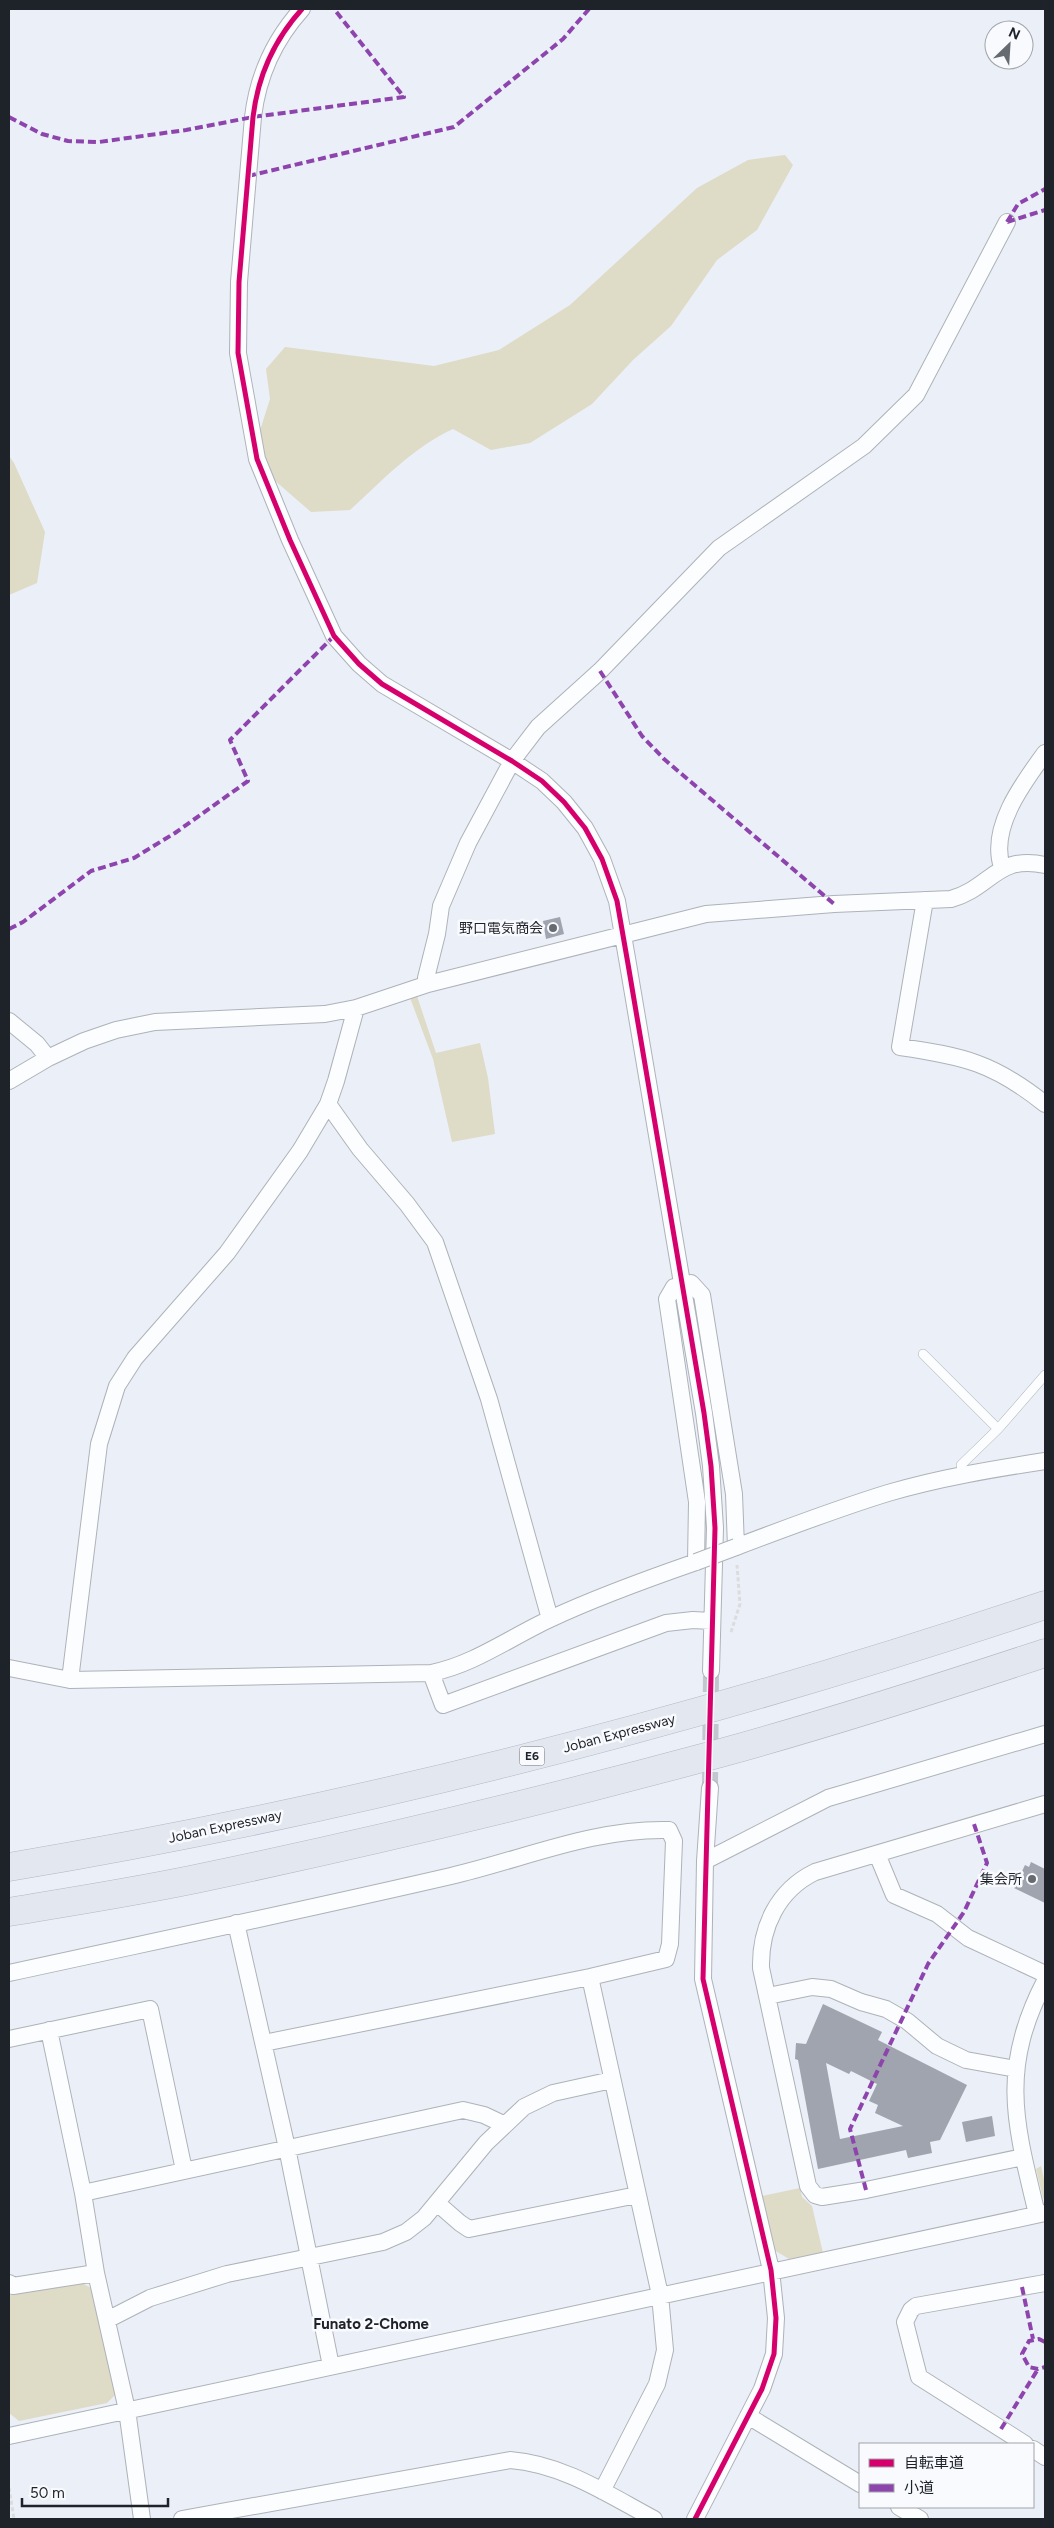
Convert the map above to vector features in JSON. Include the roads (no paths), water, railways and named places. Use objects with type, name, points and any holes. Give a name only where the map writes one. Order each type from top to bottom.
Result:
[{"type":"highway","name":"Joban Expressway","points":[[9,1867],[208,1830],[350,1800],[568,1747],[888,1657],[1045,1605]]},
{"type":"highway","points":[[9,1912],[211,1876],[372,1840],[573,1791],[718,1754],[851,1715],[1045,1653]]},
{"type":"street","points":[[302,9],[281,36],[266,63],[256,94],[253,117],[239,282],[238,353],[258,459],[290,540],[334,636],[359,664],[382,684],[512,761],[542,781],[564,802],[585,828],[602,859],[617,901],[704,1413],[714,1501],[715,1571],[711,1671]]},
{"type":"street","points":[[428,984],[426,978],[437,934],[441,906],[468,843],[512,761],[538,726],[600,671],[719,548],[864,446],[916,395],[1007,222]]},
{"type":"street","points":[[1002,867],[998,854],[1011,806],[1021,785],[1045,753]]},
{"type":"street","points":[[9,1081],[84,1040],[116,1030],[155,1022],[325,1014],[356,1008],[428,984],[706,914],[834,904],[950,899],[967,894],[1002,867],[1034,863],[1045,866]]},
{"type":"street","points":[[924,900],[900,1046],[949,1054],[980,1063],[1012,1079],[1045,1104]]},
{"type":"street","points":[[70,1680],[98,1452],[107,1414],[117,1386],[134,1358],[227,1252],[300,1151],[328,1104],[356,1008]]},
{"type":"street","points":[[9,1021],[37,1044],[48,1058]]},
{"type":"street","points":[[328,1104],[360,1149],[407,1204],[435,1242],[490,1399],[550,1619]]},
{"type":"street","points":[[696,1562],[697,1502],[667,1299],[674,1287],[682,1284],[691,1283],[702,1295],[734,1494],[736,1547]]},
{"type":"street","points":[[9,1668],[70,1680],[431,1673],[450,1669],[550,1619],[652,1577],[813,1517],[889,1493],[963,1476],[1045,1461]]},
{"type":"street","points":[[431,1673],[443,1705],[666,1623],[694,1620],[712,1621]]},
{"type":"street","points":[[705,1861],[828,1798],[1045,1734]]},
{"type":"street","points":[[695,2519],[762,2389],[774,2354],[776,2318],[771,2270],[703,1979],[705,1861],[710,1788]]},
{"type":"street","points":[[1023,2157],[866,2190],[822,2197],[815,2195],[808,2186],[761,1968],[760,1947],[765,1928],[786,1893],[799,1880],[815,1872],[1045,1804]]},
{"type":"street","points":[[9,1973],[454,1875],[579,1840],[655,1829],[668,1830],[674,1841],[670,1944],[666,1959],[590,1977],[264,2043]]},
{"type":"street","points":[[877,1854],[894,1895],[937,1914],[968,1938],[1045,1974]]},
{"type":"street","points":[[236,1923],[287,2148],[331,2366]]},
{"type":"street","points":[[590,1977],[660,2295],[665,2350],[657,2384],[602,2491]]},
{"type":"street","points":[[9,2436],[1041,2213],[1023,2157],[1014,2101],[1016,2068],[1022,2034],[1045,1981]]},
{"type":"street","points":[[768,1996],[812,1987],[831,1989],[861,2002],[886,2009],[907,2021],[937,2046],[966,2060],[1016,2068]]},
{"type":"street","points":[[9,2039],[150,2008],[184,2170]]},
{"type":"street","points":[[49,2030],[83,2193],[96,2273],[128,2410],[142,2519]]},
{"type":"street","points":[[107,2320],[150,2298],[227,2274],[383,2242],[406,2232],[424,2218],[503,2124],[524,2107],[553,2092],[612,2080]]},
{"type":"street","points":[[83,2193],[463,2110],[484,2115],[503,2124]]},
{"type":"street","points":[[437,2203],[460,2224],[469,2229],[637,2195]]},
{"type":"street","points":[[9,2283],[13,2286],[96,2273]]},
{"type":"street","points":[[1024,2443],[919,2377],[905,2322],[911,2310],[916,2306],[1045,2283]]},
{"type":"street","points":[[748,2416],[859,2483]]},
{"type":"street","points":[[1034,2450],[1045,2457]]},
{"type":"street","points":[[182,2519],[510,2460],[531,2461],[554,2467],[654,2519]]},
{"type":"street","points":[[901,2508],[920,2519]]},
{"type":"lane","points":[[924,1354],[998,1429]]},
{"type":"lane","points":[[963,1476],[961,1465],[998,1429],[1045,1375]]},
{"type":"tunnel","points":[[710,1788],[711,1671]]},
{"type":"place","name":"野口電気商会","points":[[553,928]]},
{"type":"place","name":"集会所","points":[[1032,1879]]},
{"type":"district","name":"Funato 2-Chome","points":[[371,2324]]}]
